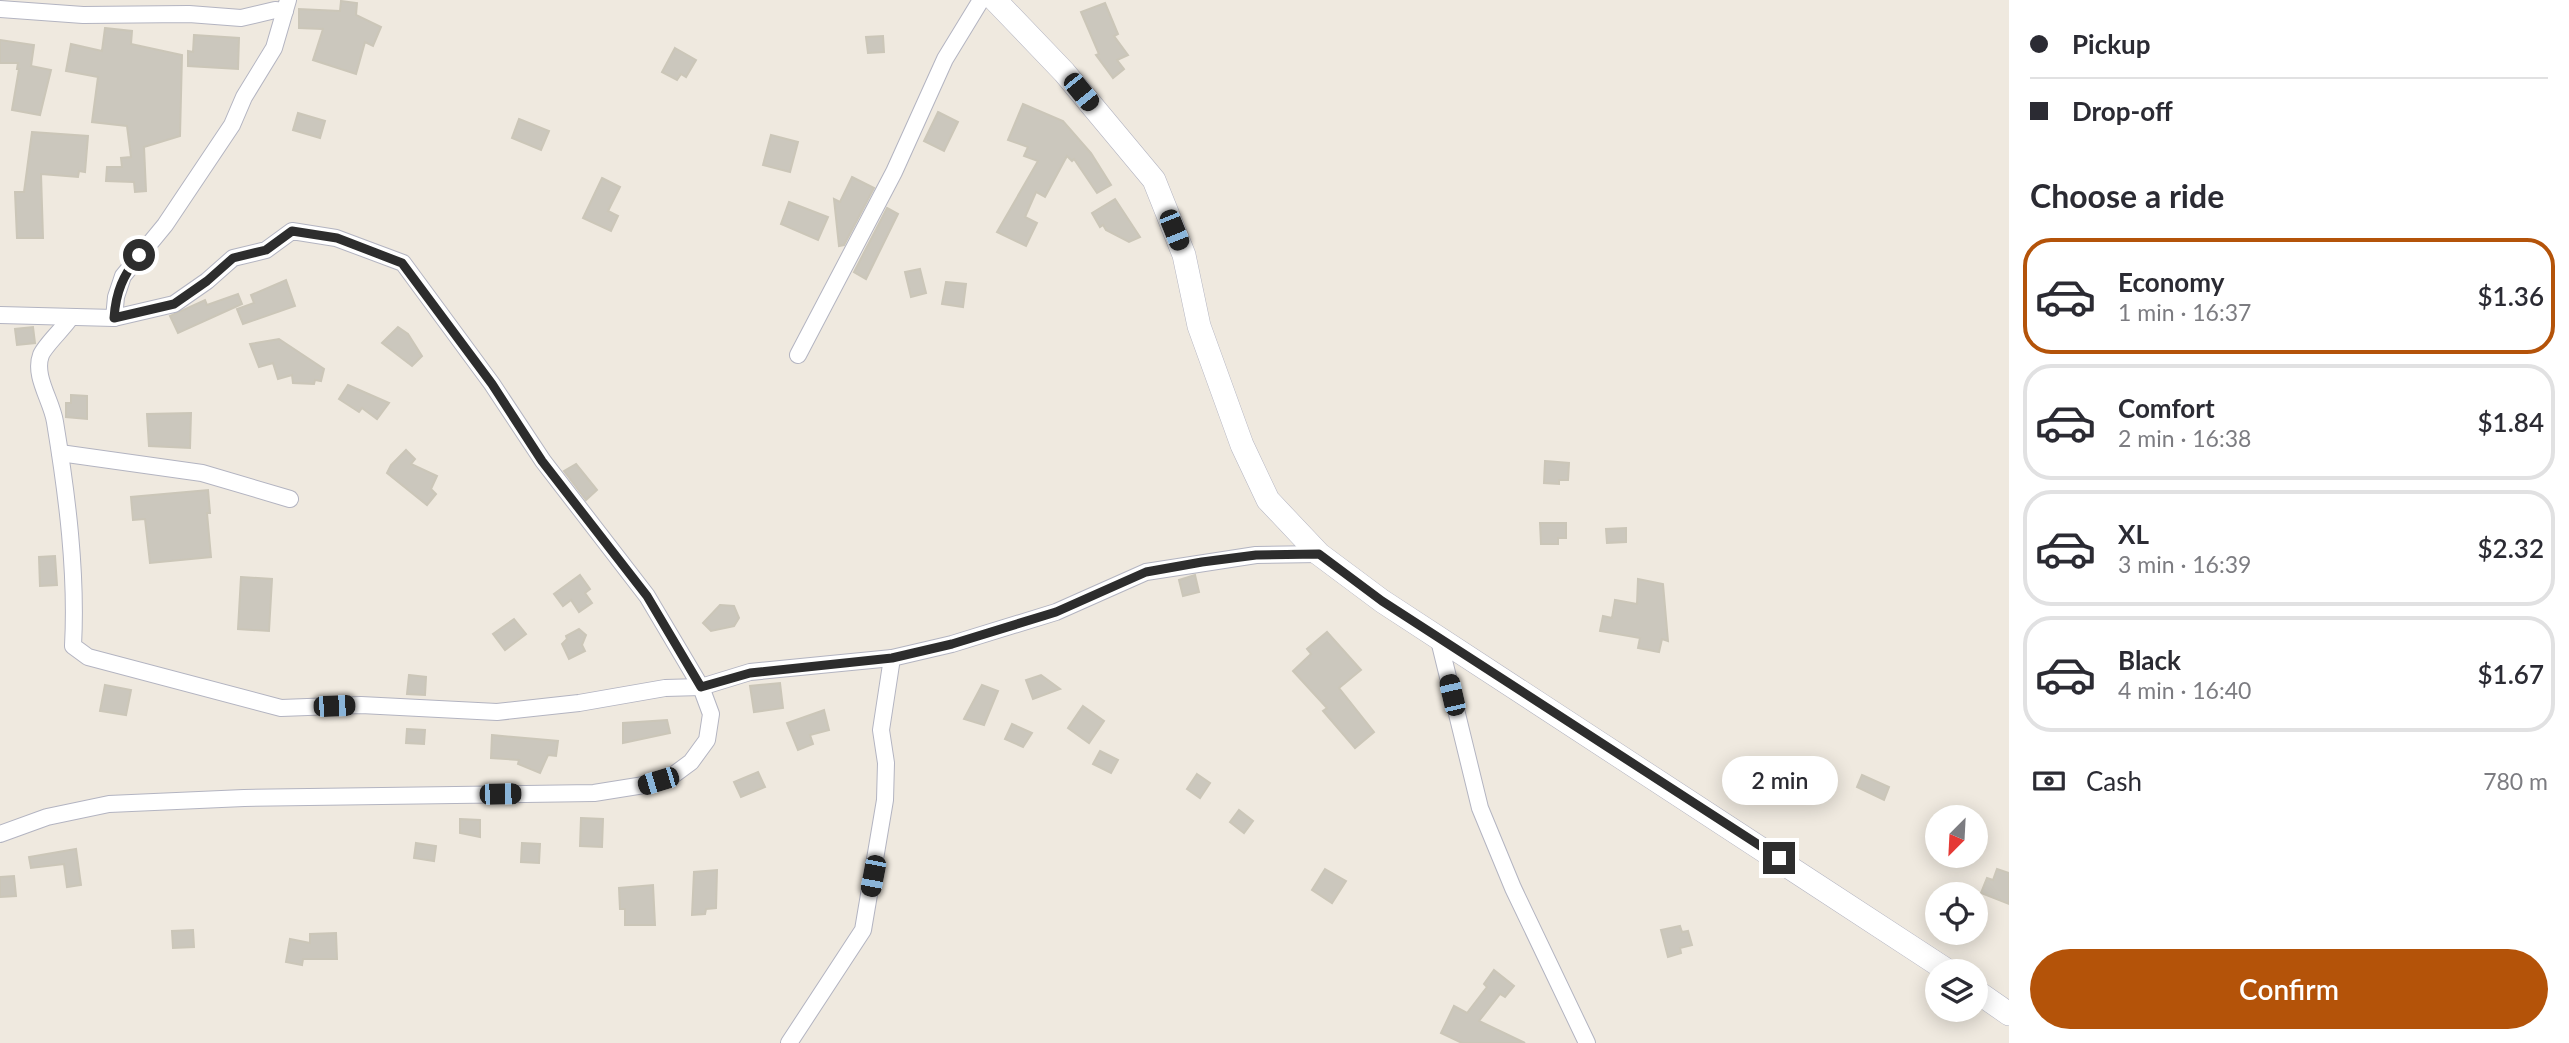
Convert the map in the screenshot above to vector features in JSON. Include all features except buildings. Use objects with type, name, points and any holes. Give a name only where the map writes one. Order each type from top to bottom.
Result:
[{"type":"street","points":[[798,355],[894,172],[945,59],[981,0]]},
{"type":"street","points":[[995,0],[1064,72],[1154,180],[1184,255],[1199,327],[1242,445],[1268,500],[1319,554],[1382,601],[1930,959]]},
{"type":"street","points":[[0,9],[83,15],[189,14],[241,18],[286,6]]},
{"type":"street","points":[[114,318],[116,297],[123,276],[165,225],[232,125],[244,97],[274,48],[286,6]]},
{"type":"street","points":[[0,315],[114,318],[174,304],[207,281],[233,258],[266,250],[292,231],[337,238],[402,263],[492,384],[542,461],[647,596],[701,687],[711,714],[707,740],[691,762],[672,776],[644,785],[594,793],[244,798],[109,804],[47,817],[0,834]]},
{"type":"street","points":[[71,317],[41,354],[40,377],[53,409],[60,453],[71,552],[75,618],[73,646],[88,657],[281,708],[361,705],[497,712],[579,703],[665,688],[701,687],[750,673],[892,658],[952,644],[1056,612],[1146,572],[1256,555],[1319,554]]},
{"type":"street","points":[[60,453],[202,473],[290,499]]},
{"type":"street","points":[[1438,636],[1480,808],[1513,888],[1587,1043]]},
{"type":"street","points":[[789,1043],[863,930],[885,800],[886,763],[880,730],[892,658]]},
{"type":"street","points":[[1988,999],[2009,1014]]},
{"type":"route","points":[[139,255],[123,276],[116,297],[114,318],[174,304],[207,281],[233,258],[266,250],[292,231],[337,238],[402,263],[492,384],[542,461],[647,596],[701,687],[750,673],[892,658],[952,644],[1056,612],[1146,572],[1256,555],[1319,554],[1382,601],[1779,858]]}]
